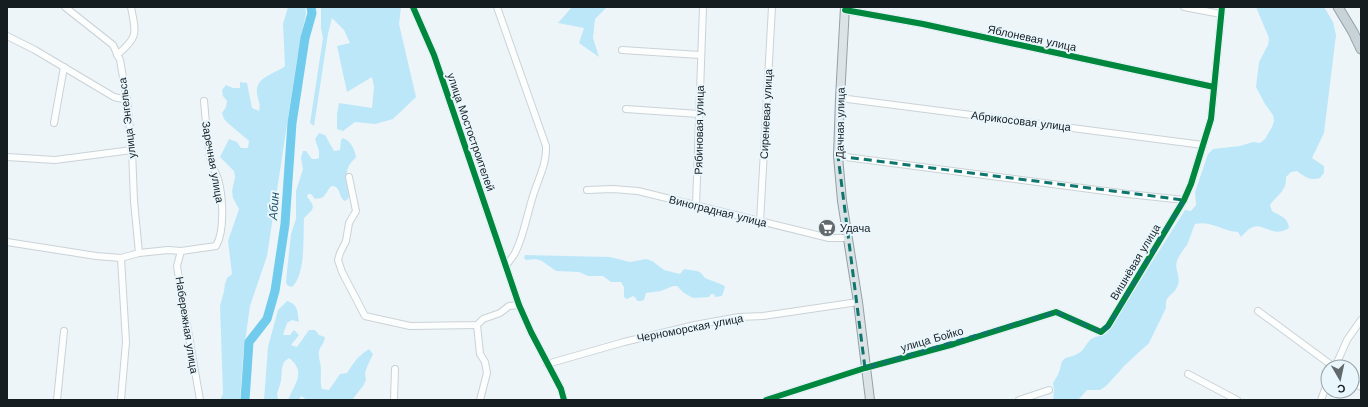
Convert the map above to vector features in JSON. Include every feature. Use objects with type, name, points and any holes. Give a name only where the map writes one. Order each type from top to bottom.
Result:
[{"type":"highway","points":[[1338,7],[1361,49]]},
{"type":"main road","name":"Дачная улица","points":[[845,8],[838,156],[842,202],[858,302],[870,400]]},
{"type":"street","name":"улица Энгельса","points":[[65,7],[113,45],[120,60],[132,150],[134,201],[139,253]]},
{"type":"street","points":[[117,55],[131,43],[136,30],[131,7]]},
{"type":"street","name":"улица Мостостроителей","points":[[413,7],[434,55],[519,305],[531,332],[561,389],[564,400]]},
{"type":"street","points":[[497,7],[546,146],[547,154],[533,194],[519,243],[515,253],[506,266]]},
{"type":"street","name":"Рябиновая улица","points":[[696,205],[700,55],[703,7]]},
{"type":"street","name":"Сиреневая улица","points":[[760,222],[772,7]]},
{"type":"street","points":[[1184,7],[1221,14]]},
{"type":"street","points":[[838,156],[1184,200],[1191,184],[1211,119],[1222,7]]},
{"type":"street","name":"Яблоневая улица","points":[[845,8],[1214,87]]},
{"type":"street","points":[[7,36],[35,50],[114,97],[126,100]]},
{"type":"street","points":[[622,50],[700,55]]},
{"type":"street","points":[[54,123],[64,67]]},
{"type":"street","name":"Абрикосовая улица","points":[[840,98],[1202,145]]},
{"type":"street","name":"Заречная улица","points":[[181,250],[216,246],[221,233],[221,194],[218,180],[211,163],[204,101]]},
{"type":"street","points":[[626,109],[699,114]]},
{"type":"street","points":[[7,157],[55,160],[132,150]]},
{"type":"street","points":[[349,177],[356,211],[349,224],[346,240],[338,260],[342,272],[365,316],[410,326],[477,325],[483,319],[500,313],[509,306],[519,305]]},
{"type":"street","name":"Виноградная улица","points":[[588,190],[613,189],[638,191],[829,238],[848,238]]},
{"type":"street","name":"Вишнёвая улица","points":[[1101,332],[1108,326],[1184,200]]},
{"type":"street","points":[[7,242],[96,256],[121,258],[139,253],[181,250]]},
{"type":"street","name":"Набережная улица","points":[[181,250],[177,266],[200,400]]},
{"type":"street","points":[[120,400],[126,342],[121,258]]},
{"type":"street","name":"Черноморская улица","points":[[547,364],[624,342],[695,325],[739,317],[763,316],[858,302]]},
{"type":"street","points":[[1258,311],[1324,359]]},
{"type":"street","name":"улица Бойко","points":[[766,400],[865,368],[954,344],[1056,312],[1101,332]]},
{"type":"street","points":[[1338,359],[1346,340],[1361,320]]},
{"type":"street","points":[[477,325],[480,354],[485,362],[487,373],[480,400]]},
{"type":"street","points":[[57,400],[64,331]]},
{"type":"street","points":[[394,400],[395,369]]},
{"type":"street","points":[[1188,374],[1237,400]]},
{"type":"street","points":[[1019,400],[1049,390]]},
{"type":"highlighted area","points":[[838,156],[1184,200],[1108,326],[1101,332],[1056,312],[865,368]]},
{"type":"shaded area","points":[[288,7],[305,7],[306,13],[297,59],[267,256],[250,306],[243,356],[240,400],[220,400],[223,394],[220,306],[227,278],[232,274],[228,241],[239,209],[233,198],[232,191],[235,177],[234,171],[220,157],[229,139],[237,142],[241,148],[248,148],[249,141],[224,119],[222,113],[226,107],[227,101],[223,96],[222,90],[226,85],[233,88],[240,88],[240,82],[247,83],[252,108],[259,111],[260,104],[257,88],[259,83],[266,76],[285,66],[283,24]]},
{"type":"shaded area","points":[[321,7],[401,7],[399,24],[416,97],[393,119],[375,124],[355,122],[343,131],[337,129],[339,103],[372,108],[374,87],[372,77],[347,92],[337,46],[350,43],[344,30],[332,18],[328,34],[314,126],[310,123],[323,38],[321,28]]},
{"type":"shaded area","points":[[572,7],[607,7],[595,19],[593,38],[599,57],[579,43],[584,28],[558,23]]},
{"type":"shaded area","points":[[1256,7],[1324,7],[1333,22],[1336,35],[1324,133],[1312,158],[1324,166],[1324,173],[1320,178],[1316,179],[1308,178],[1297,171],[1291,172],[1286,177],[1285,186],[1270,205],[1272,211],[1287,221],[1289,228],[1283,231],[1278,232],[1255,226],[1241,237],[1238,232],[1206,223],[1195,224],[1187,245],[1176,264],[1179,279],[1178,285],[1166,300],[1166,308],[1149,343],[1123,367],[1106,386],[1100,390],[1087,390],[1078,400],[1053,400],[1053,383],[1059,373],[1063,360],[1079,353],[1092,339],[1107,333],[1185,210],[1191,211],[1196,205],[1195,192],[1208,154],[1213,149],[1240,146],[1253,142],[1260,143],[1265,139],[1272,127],[1274,121],[1273,115],[1256,87],[1259,62],[1268,45],[1269,38]]},
{"type":"shaded area","points":[[319,133],[325,135],[334,151],[340,150],[341,140],[343,138],[346,139],[352,146],[356,157],[349,165],[347,171],[348,199],[345,201],[343,200],[338,189],[334,186],[330,187],[321,198],[315,199],[311,194],[308,194],[307,197],[313,208],[304,218],[302,264],[300,273],[292,287],[286,283],[286,281],[291,234],[296,219],[296,191],[303,169],[301,158],[303,151],[306,151],[312,159],[319,158],[319,151],[315,139]]},
{"type":"shaded area","points":[[525,255],[610,257],[630,262],[646,259],[652,261],[664,270],[680,274],[684,269],[697,271],[705,278],[725,287],[722,296],[715,297],[714,294],[711,294],[709,297],[693,298],[684,293],[677,286],[673,286],[661,291],[646,293],[644,300],[637,301],[633,296],[627,299],[624,297],[624,287],[621,282],[611,282],[603,276],[588,276],[579,272],[556,271],[542,261],[536,259],[526,260],[524,258]]},
{"type":"shaded area","points":[[287,301],[294,304],[296,307],[299,322],[292,320],[287,323],[283,335],[290,335],[294,330],[299,335],[291,345],[297,347],[309,330],[315,330],[319,335],[325,337],[319,351],[322,389],[329,390],[340,374],[347,373],[356,360],[369,349],[373,354],[365,373],[366,380],[352,400],[307,400],[301,396],[299,400],[288,400],[298,379],[297,368],[289,358],[284,362],[282,368],[281,381],[277,394],[278,400],[264,400],[268,347],[278,310]]},
{"type":"waterway","name":"Абин","points":[[245,400],[249,342],[267,319],[275,291],[285,224],[292,123],[305,38],[312,13],[311,7]]},
{"type":"cycle path","points":[[413,7],[434,55],[519,305],[531,332],[561,389],[564,400]]},
{"type":"cycle path","points":[[766,400],[865,368],[954,344],[1056,312],[1101,332],[1108,326],[1184,200],[1191,184],[1211,119],[1222,7]]},
{"type":"cycle path","points":[[845,10],[923,24],[1214,87]]},
{"type":"place","name":"Удача","points":[[827,228]]}]
